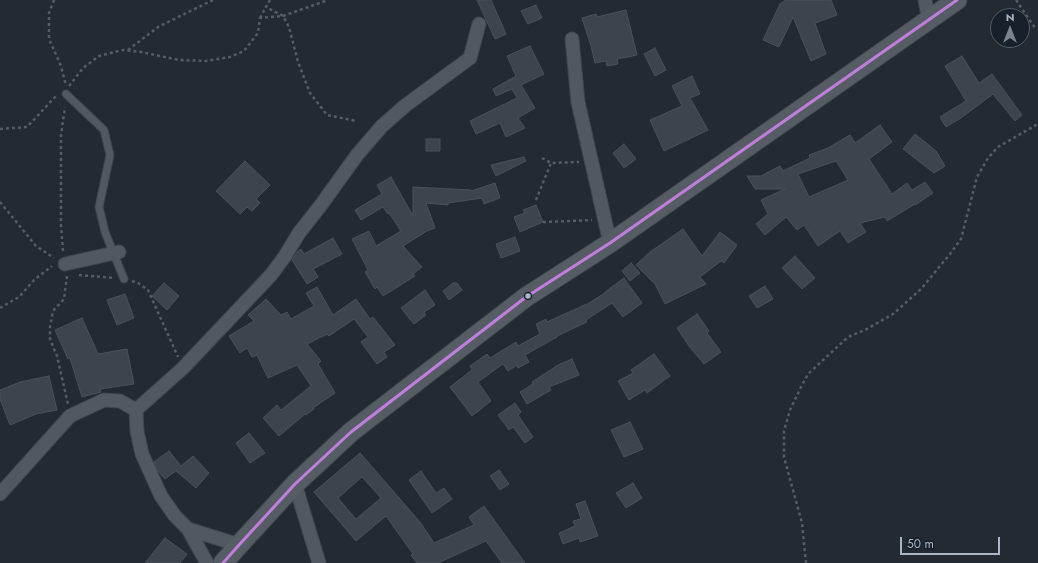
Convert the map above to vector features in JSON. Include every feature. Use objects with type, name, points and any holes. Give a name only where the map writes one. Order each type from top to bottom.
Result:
[{"type":"street","points":[[925,0],[929,21]]},
{"type":"street","points":[[223,563],[295,484],[350,432],[526,297],[610,243],[957,0]]},
{"type":"street","points":[[136,410],[183,368],[271,275],[299,233],[357,156],[382,126],[406,105],[470,58],[479,24]]},
{"type":"street","points":[[572,39],[578,102],[610,243]]},
{"type":"street","points":[[64,266],[117,253]]},
{"type":"street","points":[[0,494],[70,416],[104,400],[120,401],[136,410]]},
{"type":"street","points":[[136,410],[137,431],[142,454],[161,496],[175,516],[188,529],[207,563]]},
{"type":"street","points":[[295,484],[319,563]]},
{"type":"street","points":[[188,529],[239,545]]},
{"type":"lane","points":[[66,92],[104,130],[110,155],[99,207],[105,232],[117,253],[124,279]]},
{"type":"path","points":[[127,51],[158,27],[213,0]]},
{"type":"path","points":[[66,92],[83,68],[99,56],[123,50],[179,60],[206,61],[230,57],[244,51],[258,33],[260,18],[270,0]]},
{"type":"path","points":[[260,18],[283,16],[328,0]]},
{"type":"path","points":[[1016,0],[1035,28]]},
{"type":"path","points":[[266,7],[283,16],[290,27],[298,62],[310,93],[327,115],[356,121]]},
{"type":"path","points":[[0,129],[27,127],[56,96]]},
{"type":"path","points":[[806,563],[802,523],[784,457],[784,431],[790,410],[801,387],[808,374],[848,337],[867,329],[894,314],[921,289],[950,254],[960,239],[977,177],[988,158],[998,147],[1038,124]]},
{"type":"path","points":[[542,158],[551,163],[592,162]]},
{"type":"path","points":[[536,200],[551,163]]},
{"type":"path","points":[[0,202],[36,246],[64,266]]},
{"type":"path","points":[[543,222],[605,219]]},
{"type":"path","points":[[0,308],[19,297],[34,280],[64,266]]},
{"type":"path","points":[[64,266],[64,298],[53,311],[50,327],[50,339],[57,356],[70,416]]},
{"type":"building","points":[[477,0],[491,0],[506,34],[495,39]]},
{"type":"building","points":[[786,0],[831,0],[837,15],[815,23],[826,54],[811,61],[793,17],[779,47],[763,40],[780,4]]},
{"type":"building","points":[[536,5],[542,18],[528,24],[521,11]]},
{"type":"building","points":[[626,10],[637,55],[617,59],[618,64],[607,66],[606,61],[595,63],[582,18],[596,14],[597,17]]},
{"type":"building","points":[[530,46],[544,74],[521,85],[535,108],[518,118],[525,128],[506,137],[500,123],[476,134],[470,121],[517,98],[512,89],[496,96],[493,89],[516,76],[507,56]]},
{"type":"building","points":[[655,48],[666,70],[655,76],[644,54]]},
{"type":"building","points":[[962,56],[979,83],[992,74],[1022,115],[1015,121],[993,94],[961,118],[946,127],[940,117],[966,101],[945,66]]},
{"type":"building","points":[[692,76],[700,94],[690,98],[708,130],[664,151],[650,120],[682,106],[672,86]]},
{"type":"building","points":[[880,125],[892,142],[869,159],[892,194],[907,183],[912,190],[925,182],[933,193],[887,221],[885,217],[860,223],[866,232],[848,243],[840,231],[818,246],[804,225],[797,230],[786,217],[765,235],[756,224],[768,214],[761,200],[785,189],[755,189],[747,176],[761,176],[780,166],[783,171],[810,158],[809,155],[828,148],[850,135],[855,143]],"holes":[[[836,161],[848,180],[809,197],[798,174]]]},
{"type":"building","points":[[915,134],[936,151],[945,166],[934,173],[903,149]]},
{"type":"building","points":[[426,139],[440,139],[440,151],[426,151]]},
{"type":"building","points":[[624,144],[636,159],[624,168],[613,153]]},
{"type":"building","points":[[524,157],[526,161],[496,176],[491,165]]},
{"type":"building","points":[[245,161],[270,185],[256,199],[260,203],[252,211],[247,207],[240,214],[216,191]]},
{"type":"building","points":[[391,177],[413,216],[413,187],[471,191],[495,183],[500,198],[484,204],[482,198],[448,203],[448,205],[426,203],[435,228],[427,231],[403,246],[422,267],[413,274],[415,276],[383,296],[377,287],[375,289],[365,272],[368,270],[352,239],[369,231],[376,246],[401,231],[383,207],[361,220],[355,210],[382,194],[377,185]]},
{"type":"building","points":[[536,205],[543,222],[520,232],[514,217],[525,213],[523,210]]},
{"type":"building","points":[[683,229],[702,256],[720,232],[737,245],[724,263],[721,261],[700,277],[706,284],[665,304],[655,284],[636,265],[650,252]]},
{"type":"building","points":[[515,237],[520,251],[501,258],[496,244]]},
{"type":"building","points":[[333,238],[342,254],[313,269],[318,277],[307,284],[292,260],[301,249],[304,254]]},
{"type":"building","points":[[795,256],[815,278],[802,289],[782,268]]},
{"type":"building","points":[[631,263],[640,273],[630,281],[622,271]]},
{"type":"building","points":[[624,278],[642,303],[623,317],[612,303],[586,320],[587,322],[557,336],[525,355],[529,362],[518,368],[517,365],[508,371],[503,364],[478,382],[491,401],[472,416],[450,387],[472,370],[470,366],[487,354],[490,358],[516,342],[518,346],[540,334],[536,324],[546,319],[547,322],[589,303]]},
{"type":"building","points":[[164,283],[179,296],[167,310],[152,296]]},
{"type":"building","points":[[453,283],[457,283],[462,290],[449,300],[443,291]]},
{"type":"building","points":[[765,286],[773,299],[757,308],[749,296]]},
{"type":"building","points":[[317,287],[333,315],[356,299],[370,319],[373,317],[395,345],[384,352],[387,357],[377,364],[361,342],[368,337],[354,319],[329,336],[327,334],[307,344],[321,361],[318,364],[335,393],[313,408],[314,409],[306,415],[305,414],[279,436],[263,418],[277,405],[281,410],[311,386],[297,365],[268,378],[257,355],[252,357],[247,348],[240,353],[229,336],[254,321],[248,315],[266,299],[281,315],[287,312],[291,319],[314,306],[306,293]]},
{"type":"building","points":[[425,290],[435,305],[424,312],[426,315],[414,324],[401,308]]},
{"type":"building","points":[[125,294],[134,318],[117,325],[107,300]]},
{"type":"building","points":[[697,314],[709,331],[707,333],[721,352],[704,364],[689,346],[677,328]]},
{"type":"building","points":[[82,318],[98,354],[127,349],[134,384],[100,389],[101,392],[82,397],[70,358],[68,359],[55,330]]},
{"type":"building","points":[[654,354],[670,376],[647,393],[645,390],[629,400],[618,381],[633,373],[631,370]]},
{"type":"building","points":[[572,359],[579,375],[549,387],[551,390],[527,404],[520,392],[533,384],[532,382],[558,365]]},
{"type":"building","points":[[49,376],[57,410],[36,414],[10,425],[0,399],[0,390],[20,382]]},
{"type":"building","points":[[515,403],[521,412],[518,415],[533,437],[525,443],[513,427],[509,430],[498,415]]},
{"type":"building","points":[[630,422],[643,449],[624,457],[611,430]]},
{"type":"building","points":[[249,433],[265,453],[250,463],[236,443]]},
{"type":"building","points":[[169,451],[181,466],[193,456],[209,473],[196,488],[176,471],[177,470],[165,479],[158,471],[154,462]]},
{"type":"building","points":[[360,453],[420,522],[434,543],[474,525],[469,517],[484,506],[525,563],[502,563],[486,541],[438,563],[417,563],[411,555],[413,554],[386,516],[356,541],[314,492]],"holes":[[[362,477],[381,498],[356,519],[338,498]]]},
{"type":"building","points":[[499,470],[509,484],[500,490],[490,476]]},
{"type":"building","points":[[421,471],[436,493],[444,488],[452,499],[432,513],[409,480]]},
{"type":"building","points":[[633,483],[642,498],[626,508],[616,493]]},
{"type":"building","points":[[585,501],[598,536],[580,542],[579,538],[563,544],[559,533],[575,526],[573,521],[581,519],[576,504]]},
{"type":"building","points":[[165,538],[187,554],[180,563],[145,563]]},
{"type":"transit line","points":[[223,563],[295,484],[351,432],[526,297],[610,243],[957,0]]}]
